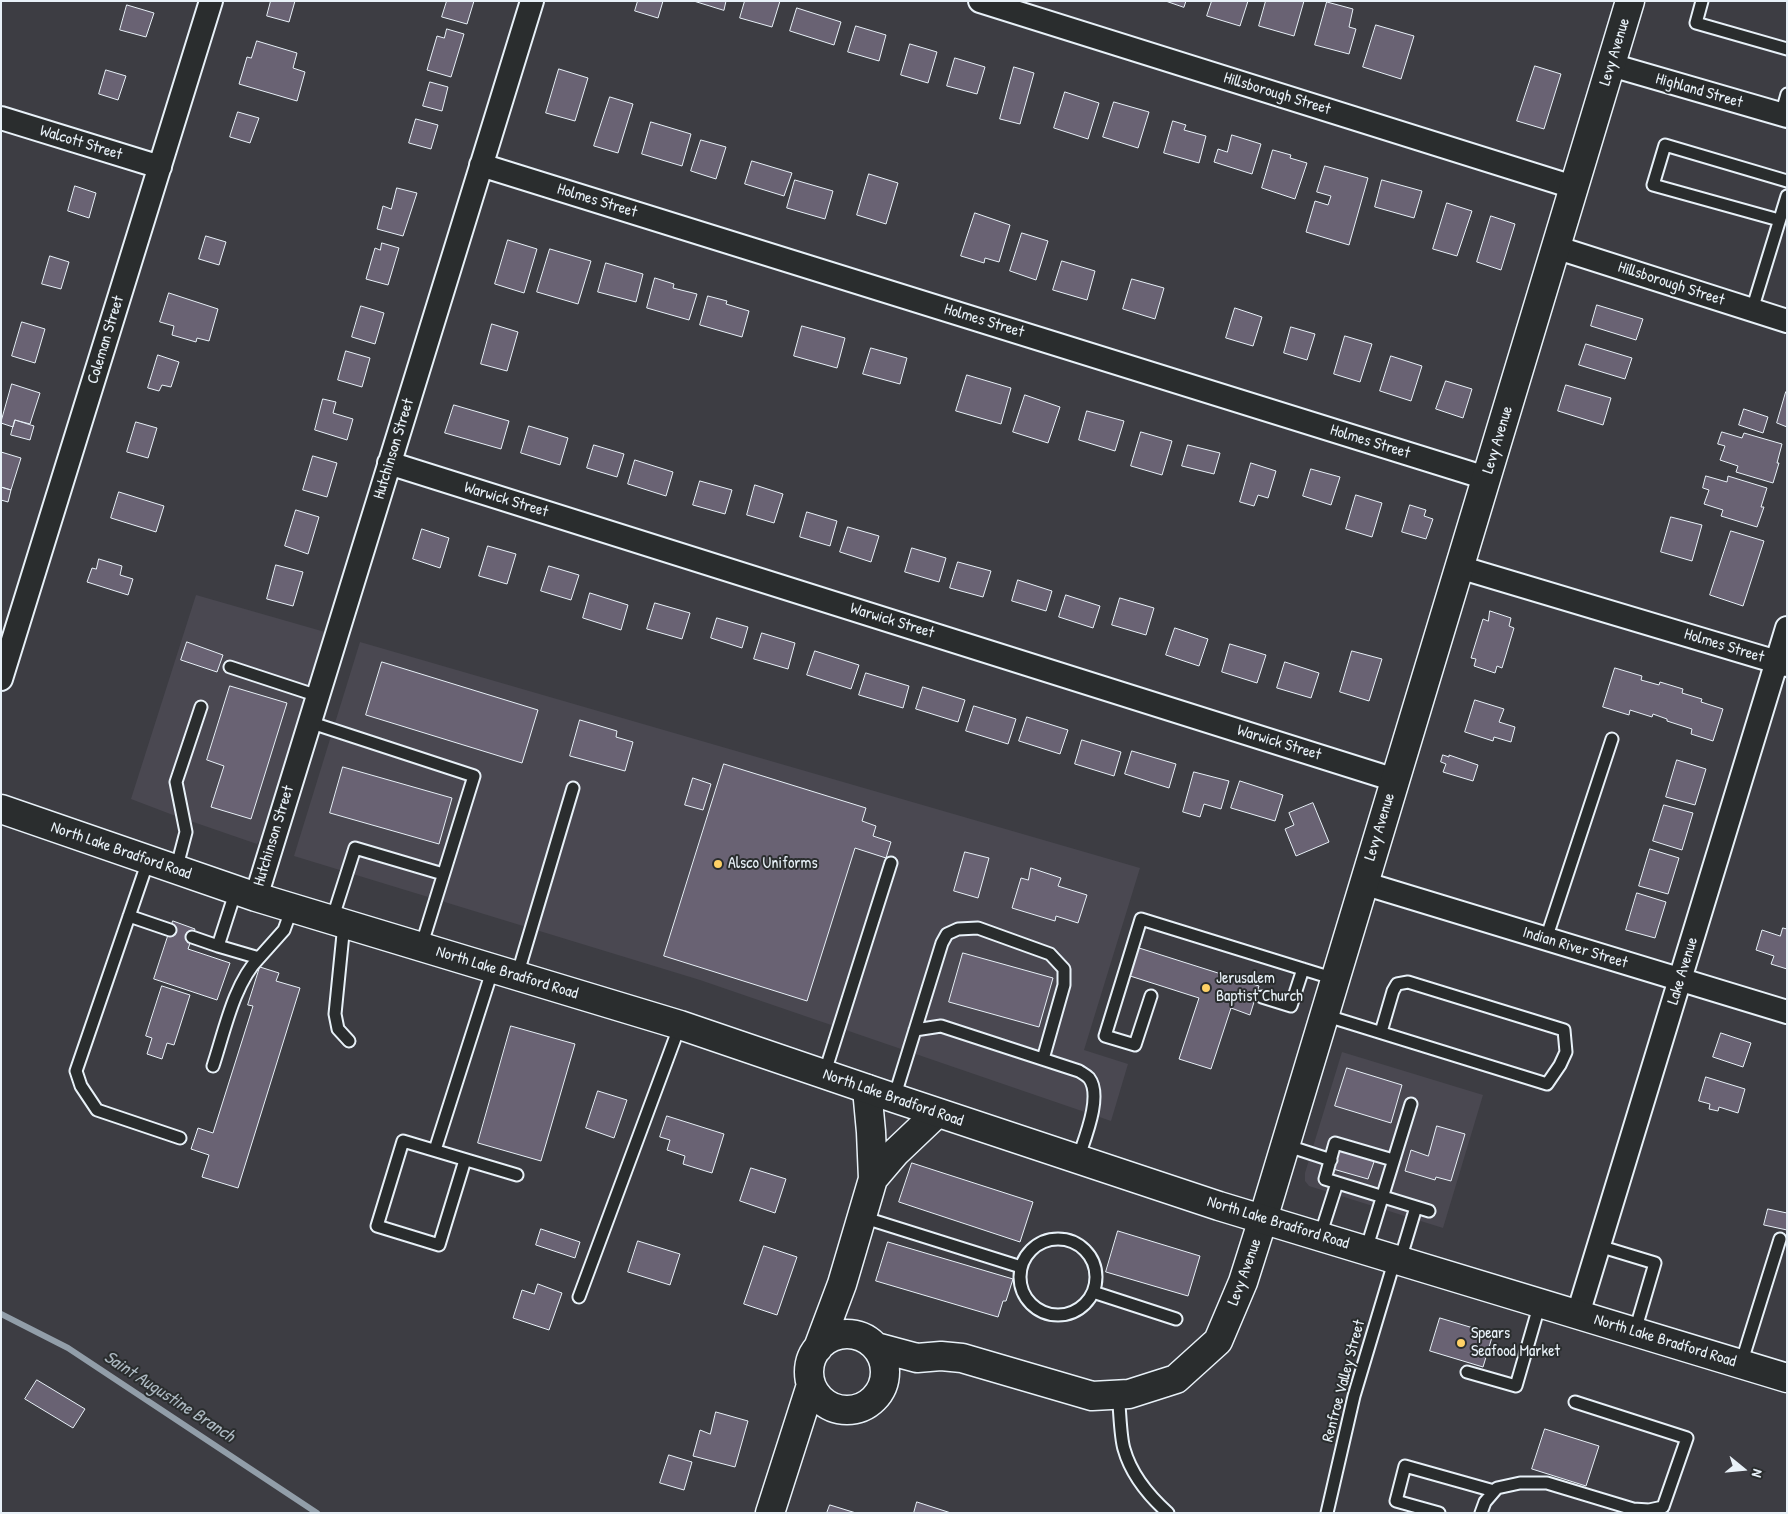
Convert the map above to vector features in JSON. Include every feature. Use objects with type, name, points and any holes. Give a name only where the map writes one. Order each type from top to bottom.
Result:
[{"type":"street","name":"Coleman Street","points":[[1,679],[211,1]]},
{"type":"street","name":"Hutchinson Street","points":[[246,894],[310,722],[532,1]]},
{"type":"street","name":"Hillsborough Street","points":[[980,1],[1573,187]]},
{"type":"street","name":"Levy Avenue","points":[[871,1343],[917,1358],[941,1356],[962,1358],[1092,1396],[1129,1394],[1176,1379],[1218,1341],[1243,1282],[1263,1219],[1630,1]]},
{"type":"street","name":"Highland Street","points":[[1611,65],[1785,108]]},
{"type":"street","name":"Walcott Street","points":[[1,118],[160,167]]},
{"type":"street","name":"Holmes Street","points":[[481,165],[1486,478]]},
{"type":"street","name":"Hillsborough Street","points":[[1555,247],[1787,321]]},
{"type":"street","name":"Warwick Street","points":[[389,463],[1395,780]]},
{"type":"street","name":"Holmes Street","points":[[1459,567],[1782,664]]},
{"type":"street","name":"Lake Avenue","points":[[1578,1314],[1680,980],[1782,664],[1787,628]]},
{"type":"street","name":"North Lake Bradford Road","points":[[1,810],[246,894],[680,1025],[938,1113],[1263,1219],[1787,1378]]},
{"type":"street","name":"Indian River Street","points":[[1363,883],[1787,1012]]},
{"type":"street","points":[[841,1411],[831,1408],[815,1394],[808,1372],[811,1359],[818,1348],[842,1284],[873,1179],[872,1132],[867,1089]]},
{"type":"street","points":[[873,1179],[896,1152],[938,1113]]},
{"type":"street","points":[[795,1435],[813,1422],[841,1411],[855,1410],[867,1405],[877,1397],[884,1385],[886,1372],[883,1358],[851,1313],[842,1284]]},
{"type":"street","points":[[818,1348],[828,1339],[840,1334],[854,1334],[871,1343]]},
{"type":"street","name":"Levy Avenue","points":[[884,1385],[894,1372],[917,1358]]},
{"type":"street","points":[[770,1513],[811,1385]]},
{"type":"lane","points":[[1702,1],[1696,23],[1787,49]]},
{"type":"lane","points":[[1779,220],[1653,185],[1665,145],[1787,181]]},
{"type":"lane","points":[[1752,310],[1787,196]]},
{"type":"lane","points":[[230,667],[318,696]]},
{"type":"lane","points":[[176,870],[186,832],[176,782],[201,706]]},
{"type":"lane","points":[[310,722],[474,776],[421,947]]},
{"type":"lane","points":[[1546,939],[1612,739]]},
{"type":"lane","points":[[436,1150],[574,788]]},
{"type":"lane","points":[[349,1041],[338,1029],[335,1014],[338,922],[355,848],[443,874]]},
{"type":"lane","points":[[148,861],[76,1071],[81,1086],[97,1110],[180,1138]]},
{"type":"lane","points":[[824,1075],[891,863]]},
{"type":"lane","points":[[218,946],[246,894]]},
{"type":"lane","points":[[214,1066],[238,991],[245,976],[284,930],[292,908]]},
{"type":"lane","points":[[129,916],[170,930]]},
{"type":"lane","points":[[1151,996],[1135,1046],[1105,1036],[1141,919],[1335,979]]},
{"type":"lane","points":[[894,1098],[942,943],[946,934],[958,929],[978,928],[1050,954],[1064,969],[1064,985],[1043,1059]]},
{"type":"lane","points":[[192,937],[259,958]]},
{"type":"lane","points":[[1262,997],[1291,1006],[1303,969]]},
{"type":"lane","points":[[1324,1015],[1547,1084],[1566,1052],[1564,1030],[1408,982],[1397,984],[1393,990],[1381,1032]]},
{"type":"lane","points":[[579,1297],[680,1025]]},
{"type":"lane","points":[[915,1030],[942,1026],[1079,1071],[1089,1079],[1094,1099],[1091,1117],[1078,1159]]},
{"type":"lane","points":[[1366,1250],[1411,1104]]},
{"type":"lane","points":[[465,1160],[439,1245],[377,1226],[403,1141],[518,1176]]},
{"type":"lane","points":[[1394,1160],[1336,1143],[1325,1179],[1429,1211]]},
{"type":"lane","points":[[1285,1145],[1331,1160]]},
{"type":"lane","points":[[1320,1236],[1337,1183]]},
{"type":"lane","name":"Renfroe Valley Street","points":[[1327,1513],[1354,1396],[1416,1207]]},
{"type":"lane","points":[[862,1218],[1021,1267]]},
{"type":"lane","points":[[1058,1238],[1071,1240],[1082,1246],[1090,1256],[1095,1267],[1096,1280],[1093,1292],[1086,1303],[1076,1311],[1064,1315],[1051,1315],[1039,1311],[1029,1303],[1022,1292],[1020,1280],[1021,1267],[1026,1255],[1040,1243],[1058,1238]]},
{"type":"lane","points":[[1741,1364],[1780,1239]]},
{"type":"lane","points":[[1599,1246],[1655,1263],[1635,1331]]},
{"type":"lane","points":[[1093,1292],[1176,1320]]},
{"type":"lane","points":[[1467,1372],[1516,1386],[1540,1303]]},
{"type":"lane","points":[[1118,1394],[1123,1448],[1138,1480],[1155,1501],[1168,1513]]},
{"type":"lane","points":[[1481,1513],[1485,1502],[1497,1488],[1520,1483],[1547,1483],[1633,1508],[1649,1510],[1664,1507],[1687,1438],[1575,1402]]},
{"type":"lane","points":[[1438,1513],[1396,1501],[1406,1466],[1494,1491]]},
{"type":"shaded area","points":[[196,595],[325,632],[261,838],[257,844],[131,799]]},
{"type":"shaded area","points":[[360,642],[1140,868],[1084,1050],[1128,1064],[1111,1121],[700,980],[294,856]]},
{"type":"shaded area","points":[[1342,1052],[1483,1095],[1443,1228],[1309,1186],[1305,1181],[1305,1173]]},
{"type":"building","points":[[271,1],[295,1],[289,22],[267,16]]},
{"type":"building","points":[[447,1],[474,1],[467,24],[442,17]]},
{"type":"building","points":[[638,1],[663,1],[658,18],[635,11]]},
{"type":"building","points":[[694,1],[726,1],[724,10]]},
{"type":"building","points":[[745,1],[780,1],[772,27],[740,18]]},
{"type":"building","points":[[1166,1],[1186,1],[1184,7]]},
{"type":"building","points":[[1212,1],[1248,1],[1240,26],[1207,16]]},
{"type":"building","points":[[1266,1],[1304,1],[1294,36],[1259,26]]},
{"type":"building","points":[[1327,2],[1353,9],[1349,27],[1356,29],[1349,54],[1315,45]]},
{"type":"building","points":[[127,5],[154,13],[146,37],[120,30]]},
{"type":"building","points":[[797,8],[841,22],[834,45],[790,31]]},
{"type":"building","points":[[1376,25],[1414,36],[1401,79],[1363,67]]},
{"type":"building","points":[[856,26],[886,35],[879,61],[848,52]]},
{"type":"building","points":[[447,29],[464,34],[451,77],[427,70],[437,36],[444,38]]},
{"type":"building","points":[[257,41],[297,53],[293,68],[305,72],[297,101],[239,84],[247,57],[251,58]]},
{"type":"building","points":[[910,44],[937,52],[928,83],[901,75]]},
{"type":"building","points":[[955,58],[985,67],[977,94],[947,86]]},
{"type":"building","points":[[1535,66],[1561,74],[1544,129],[1517,121]]},
{"type":"building","points":[[1014,67],[1034,73],[1020,124],[1000,119]]},
{"type":"building","points":[[559,69],[588,78],[575,121],[546,113]]},
{"type":"building","points":[[106,70],[126,76],[118,100],[99,94]]},
{"type":"building","points":[[430,82],[448,87],[442,111],[423,106]]},
{"type":"building","points":[[1065,92],[1099,103],[1088,139],[1054,128]]},
{"type":"building","points":[[610,97],[633,104],[618,153],[594,146]]},
{"type":"building","points":[[1114,102],[1149,112],[1138,148],[1103,137]]},
{"type":"building","points":[[238,112],[259,118],[250,143],[230,137]]},
{"type":"building","points":[[416,119],[438,125],[431,149],[409,143]]},
{"type":"building","points":[[1173,121],[1186,125],[1184,130],[1206,136],[1199,163],[1164,153]]},
{"type":"building","points":[[651,122],[691,134],[682,166],[642,154]]},
{"type":"building","points":[[1232,135],[1261,144],[1252,174],[1214,162],[1218,149],[1227,152]]},
{"type":"building","points":[[701,140],[726,147],[716,179],[691,171]]},
{"type":"building","points":[[1273,150],[1291,155],[1290,158],[1307,163],[1295,199],[1262,188]]},
{"type":"building","points":[[752,161],[792,173],[784,196],[745,184]]},
{"type":"building","points":[[1325,166],[1368,178],[1349,245],[1306,232],[1315,201],[1328,205],[1331,196],[1317,192]]},
{"type":"building","points":[[869,174],[898,183],[886,224],[857,215]]},
{"type":"building","points":[[795,180],[833,191],[825,219],[787,208]]},
{"type":"building","points":[[1382,180],[1422,191],[1414,218],[1375,207]]},
{"type":"building","points":[[75,186],[96,193],[89,218],[68,211]]},
{"type":"building","points":[[397,188],[417,193],[403,236],[377,229],[383,206],[391,209]]},
{"type":"building","points":[[1447,203],[1472,211],[1457,256],[1433,249]]},
{"type":"building","points":[[975,213],[1010,225],[999,262],[985,258],[984,263],[961,256]]},
{"type":"building","points":[[1491,216],[1515,224],[1501,270],[1477,262]]},
{"type":"building","points":[[1022,233],[1048,241],[1036,280],[1010,271]]},
{"type":"building","points":[[206,236],[226,242],[219,265],[199,259]]},
{"type":"building","points":[[508,240],[537,249],[524,293],[495,284]]},
{"type":"building","points":[[382,243],[399,248],[388,285],[366,279],[375,248],[380,250]]},
{"type":"building","points":[[550,249],[591,261],[578,304],[537,292]]},
{"type":"building","points":[[50,256],[69,262],[61,289],[42,284]]},
{"type":"building","points":[[1062,261],[1095,271],[1087,300],[1053,290]]},
{"type":"building","points":[[606,263],[643,274],[636,302],[598,292]]},
{"type":"building","points":[[655,278],[674,284],[673,288],[697,294],[689,320],[647,308]]},
{"type":"building","points":[[1132,279],[1164,288],[1155,319],[1123,309]]},
{"type":"building","points":[[169,293],[218,309],[209,341],[197,338],[196,342],[172,335],[174,326],[160,322]]},
{"type":"building","points":[[708,296],[727,301],[726,304],[749,311],[742,337],[700,325]]},
{"type":"building","points":[[1597,305],[1643,319],[1636,340],[1591,326]]},
{"type":"building","points":[[361,306],[384,313],[375,344],[352,337]]},
{"type":"building","points":[[1235,308],[1262,317],[1253,346],[1226,338]]},
{"type":"building","points":[[22,322],[45,329],[35,363],[12,356]]},
{"type":"building","points":[[492,324],[518,332],[507,371],[481,364]]},
{"type":"building","points":[[802,326],[845,338],[837,368],[794,356]]},
{"type":"building","points":[[1291,327],[1315,334],[1307,360],[1284,353]]},
{"type":"building","points":[[1345,336],[1372,344],[1360,382],[1334,374]]},
{"type":"building","points":[[1586,344],[1632,358],[1625,379],[1579,365]]},
{"type":"building","points":[[871,348],[907,358],[900,384],[863,374]]},
{"type":"building","points":[[346,351],[370,358],[362,387],[338,380]]},
{"type":"building","points":[[158,355],[179,362],[171,387],[162,385],[159,391],[148,388]]},
{"type":"building","points":[[1391,356],[1422,366],[1411,401],[1380,391]]},
{"type":"building","points":[[967,375],[1011,388],[1001,424],[956,411]]},
{"type":"building","points":[[1446,381],[1472,389],[1463,418],[1436,409]]},
{"type":"building","points":[[12,384],[40,393],[30,424],[15,420],[13,427],[1,423]]},
{"type":"building","points":[[1566,385],[1611,398],[1603,425],[1558,411]]},
{"type":"building","points":[[1787,393],[1787,427],[1777,423]]},
{"type":"building","points":[[1025,395],[1060,407],[1048,443],[1013,432]]},
{"type":"building","points":[[323,399],[336,402],[333,413],[353,419],[347,440],[315,430]]},
{"type":"building","points":[[454,405],[509,421],[501,449],[445,433]]},
{"type":"building","points":[[1744,409],[1768,417],[1763,433],[1739,425]]},
{"type":"building","points":[[1087,411],[1124,421],[1115,451],[1079,440]]},
{"type":"building","points":[[15,420],[34,426],[30,440],[11,435]]},
{"type":"building","points":[[136,422],[157,428],[148,458],[127,452]]},
{"type":"building","points":[[529,426],[568,438],[560,465],[521,453]]},
{"type":"building","points":[[1141,432],[1172,441],[1162,475],[1131,466]]},
{"type":"building","points":[[1722,432],[1742,438],[1744,433],[1782,444],[1773,483],[1736,472],[1738,466],[1720,460],[1725,446],[1718,444]]},
{"type":"building","points":[[594,445],[624,454],[617,477],[587,468]]},
{"type":"building","points":[[1188,445],[1220,453],[1214,474],[1182,466]]},
{"type":"building","points":[[1,452],[21,458],[11,490],[1,487]]},
{"type":"building","points":[[313,456],[337,463],[327,497],[303,490]]},
{"type":"building","points":[[635,460],[673,472],[666,496],[628,484]]},
{"type":"building","points":[[1251,463],[1276,471],[1268,498],[1258,495],[1254,506],[1240,502]]},
{"type":"building","points":[[1311,469],[1340,477],[1331,505],[1303,496]]},
{"type":"building","points":[[1706,476],[1727,482],[1728,476],[1767,488],[1761,507],[1764,507],[1757,527],[1721,516],[1723,510],[1704,504],[1709,490],[1703,488]]},
{"type":"building","points":[[700,481],[732,490],[725,514],[693,505]]},
{"type":"building","points":[[755,485],[783,494],[774,523],[747,515]]},
{"type":"building","points":[[1,487],[11,490],[8,502],[1,500]]},
{"type":"building","points":[[119,492],[164,506],[156,532],[111,518]]},
{"type":"building","points":[[1356,495],[1382,503],[1372,537],[1346,529]]},
{"type":"building","points":[[1410,505],[1426,510],[1424,516],[1433,519],[1426,539],[1402,532]]},
{"type":"building","points":[[296,510],[319,517],[308,554],[285,546]]},
{"type":"building","points":[[807,512],[837,521],[830,546],[800,537]]},
{"type":"building","points":[[1671,517],[1702,525],[1692,561],[1661,552]]},
{"type":"building","points":[[848,527],[879,536],[871,562],[840,552]]},
{"type":"building","points":[[422,529],[449,538],[440,568],[413,559]]},
{"type":"building","points":[[1731,531],[1764,541],[1743,606],[1710,595]]},
{"type":"building","points":[[488,546],[516,554],[507,584],[479,576]]},
{"type":"building","points":[[912,548],[946,558],[939,582],[905,572]]},
{"type":"building","points":[[99,559],[122,566],[120,575],[133,579],[128,595],[87,582],[92,568],[96,569]]},
{"type":"building","points":[[958,562],[991,571],[983,597],[950,588]]},
{"type":"building","points":[[276,565],[303,572],[293,606],[267,599]]},
{"type":"building","points":[[549,566],[579,575],[571,600],[541,591]]},
{"type":"building","points":[[1018,580],[1052,591],[1046,611],[1012,601]]},
{"type":"building","points":[[590,593],[628,605],[621,630],[583,618]]},
{"type":"building","points":[[1066,595],[1100,606],[1093,628],[1059,617]]},
{"type":"building","points":[[1120,598],[1154,608],[1146,635],[1112,625]]},
{"type":"building","points":[[655,603],[690,613],[682,639],[647,629]]},
{"type":"building","points":[[1490,611],[1511,618],[1509,626],[1514,628],[1502,668],[1497,666],[1495,673],[1474,666],[1476,659],[1471,658],[1483,619],[1488,621]]},
{"type":"building","points":[[717,618],[748,627],[742,648],[711,638]]},
{"type":"building","points":[[1175,628],[1208,639],[1199,666],[1166,655]]},
{"type":"building","points":[[762,633],[795,643],[788,669],[754,659]]},
{"type":"building","points":[[187,642],[223,655],[217,672],[181,660]]},
{"type":"building","points":[[1230,644],[1266,655],[1257,683],[1222,672]]},
{"type":"building","points":[[815,651],[859,665],[851,689],[807,675]]},
{"type":"building","points":[[1352,651],[1382,659],[1369,701],[1340,692]]},
{"type":"building","points":[[382,662],[538,710],[522,763],[366,715]]},
{"type":"building","points":[[1285,662],[1319,673],[1311,698],[1277,688]]},
{"type":"building","points":[[1615,668],[1642,676],[1641,680],[1659,685],[1660,682],[1683,689],[1682,693],[1702,699],[1701,702],[1723,709],[1713,741],[1691,734],[1692,729],[1667,721],[1667,719],[1653,714],[1652,717],[1630,710],[1629,715],[1603,707]]},
{"type":"building","points":[[866,673],[909,686],[903,708],[859,695]]},
{"type":"building","points":[[230,686],[287,703],[251,819],[211,807],[224,766],[207,760]]},
{"type":"building","points":[[923,687],[965,700],[958,722],[916,709]]},
{"type":"building","points":[[1475,700],[1504,709],[1499,722],[1515,727],[1511,742],[1494,737],[1493,741],[1465,732]]},
{"type":"building","points":[[974,706],[1016,719],[1008,744],[966,731]]},
{"type":"building","points":[[1027,717],[1068,730],[1060,754],[1019,741]]},
{"type":"building","points":[[580,720],[617,731],[616,737],[633,742],[625,771],[570,756]]},
{"type":"building","points":[[1082,740],[1121,752],[1114,776],[1075,764]]},
{"type":"building","points":[[1132,751],[1176,764],[1169,788],[1125,774]]},
{"type":"building","points":[[1443,755],[1449,757],[1449,755],[1478,765],[1473,781],[1443,772],[1446,764],[1441,762]]},
{"type":"building","points":[[1677,760],[1706,769],[1695,805],[1666,797]]},
{"type":"building","points":[[724,764],[866,808],[862,821],[876,826],[873,836],[891,842],[886,858],[855,848],[807,1001],[664,956]]},
{"type":"building","points":[[343,767],[452,798],[439,844],[330,813]]},
{"type":"building","points":[[1194,772],[1229,781],[1221,809],[1204,804],[1200,817],[1183,812]]},
{"type":"building","points":[[693,778],[711,784],[703,810],[685,805]]},
{"type":"building","points":[[1240,781],[1283,795],[1275,821],[1231,808]]},
{"type":"building","points":[[1313,803],[1329,842],[1296,856],[1285,829],[1294,825],[1289,813]]},
{"type":"building","points":[[1664,805],[1693,813],[1682,850],[1653,841]]},
{"type":"building","points":[[1650,849],[1679,858],[1668,894],[1639,886]]},
{"type":"building","points":[[965,852],[989,858],[978,898],[954,891]]},
{"type":"building","points":[[1031,868],[1061,878],[1058,886],[1087,895],[1078,923],[1056,916],[1055,921],[1012,908],[1021,878],[1028,880]]},
{"type":"building","points":[[1637,893],[1666,902],[1655,938],[1626,930]]},
{"type":"building","points":[[173,921],[195,929],[188,949],[230,963],[217,1000],[154,979]]},
{"type":"building","points":[[1783,928],[1787,929],[1787,969],[1771,964],[1774,956],[1756,950],[1762,930],[1780,936]]},
{"type":"building","points":[[1136,947],[1259,986],[1250,1015],[1231,1008],[1211,1069],[1179,1059],[1199,998],[1127,975]]},
{"type":"building","points":[[963,953],[1053,978],[1039,1027],[949,1002]]},
{"type":"building","points":[[260,967],[279,973],[276,981],[300,988],[238,1188],[202,1177],[209,1155],[191,1149],[198,1128],[213,1133],[253,1006],[248,1005]]},
{"type":"building","points":[[162,986],[190,995],[174,1045],[167,1043],[162,1059],[147,1054],[152,1038],[146,1036]]},
{"type":"building","points":[[511,1026],[575,1044],[541,1161],[478,1143]]},
{"type":"building","points":[[1721,1033],[1751,1043],[1743,1067],[1713,1057]]},
{"type":"building","points":[[1347,1068],[1402,1085],[1391,1123],[1335,1106]]},
{"type":"building","points":[[1706,1077],[1745,1089],[1738,1113],[1719,1107],[1718,1111],[1709,1109],[1710,1104],[1699,1101]]},
{"type":"building","points":[[598,1091],[627,1100],[614,1138],[586,1128]]},
{"type":"building","points":[[667,1116],[724,1134],[712,1173],[683,1164],[685,1156],[667,1150],[670,1140],[660,1137]]},
{"type":"building","points":[[1437,1126],[1465,1134],[1451,1181],[1436,1177],[1435,1180],[1405,1171],[1411,1150],[1428,1156]]},
{"type":"building","points":[[1331,1146],[1375,1159],[1368,1179],[1326,1167]]},
{"type":"building","points":[[912,1163],[1033,1202],[1020,1242],[899,1202]]},
{"type":"building","points":[[751,1168],[786,1179],[775,1213],[740,1201]]},
{"type":"building","points":[[1768,1209],[1787,1213],[1787,1230],[1764,1225]]},
{"type":"building","points":[[541,1229],[580,1242],[575,1258],[536,1245]]},
{"type":"building","points":[[1118,1231],[1200,1256],[1188,1296],[1106,1272]]},
{"type":"building","points":[[638,1241],[680,1254],[670,1285],[628,1272]]},
{"type":"building","points":[[888,1242],[1013,1279],[1006,1301],[1003,1301],[998,1317],[876,1281]]},
{"type":"building","points":[[764,1246],[797,1257],[777,1315],[744,1304]]},
{"type":"building","points":[[538,1284],[562,1293],[549,1330],[513,1318],[522,1290],[534,1294]]},
{"type":"building","name":"Spears Seafood Market","points":[[1440,1318],[1493,1334],[1483,1367],[1430,1351]]},
{"type":"building","points":[[37,1380],[85,1409],[73,1428],[25,1399]]},
{"type":"building","points":[[716,1412],[748,1421],[735,1467],[693,1456],[700,1430],[710,1434]]},
{"type":"building","points":[[1545,1429],[1599,1446],[1586,1486],[1532,1469]]},
{"type":"building","points":[[669,1455],[692,1462],[684,1490],[660,1483]]},
{"type":"building","points":[[917,1502],[951,1513],[914,1513]]},
{"type":"building","points":[[830,1505],[856,1513],[827,1513]]},
{"type":"waterway","name":"Saint Augustine Branch","points":[[1,1314],[68,1348],[317,1513]]},
{"type":"place","name":"Alsco Uniforms","points":[[718,864]]},
{"type":"place","name":"Jerusalem Baptist Church","points":[[1206,988]]},
{"type":"place","name":"Spears Seafood Market","points":[[1461,1343]]}]
